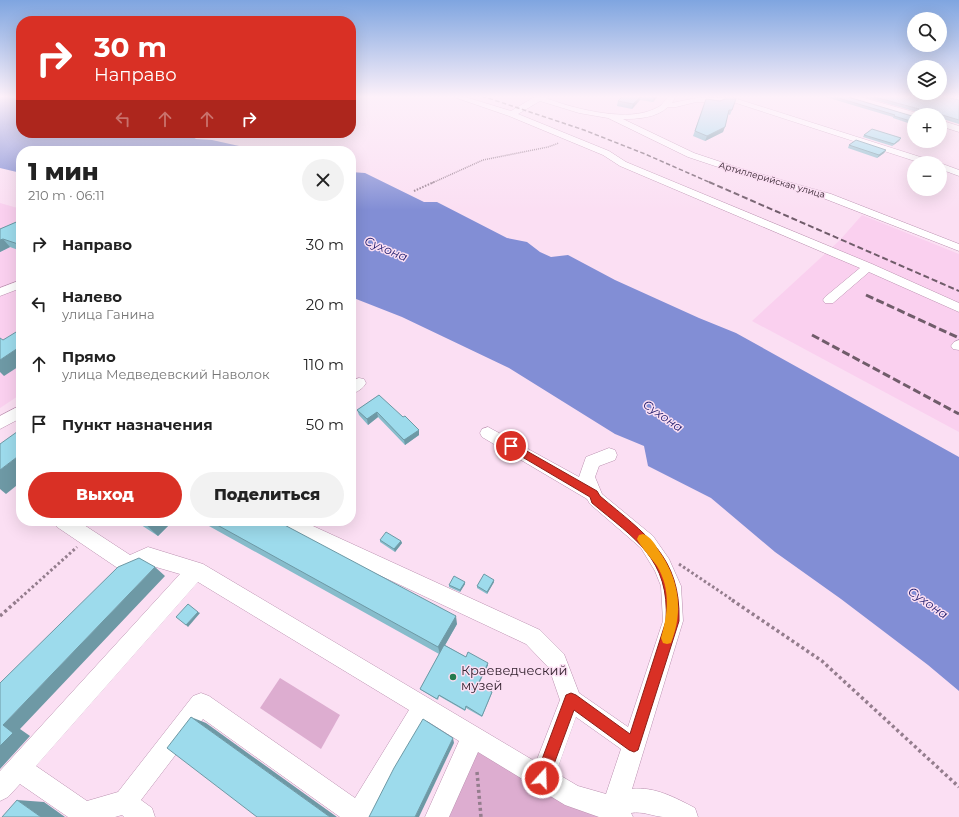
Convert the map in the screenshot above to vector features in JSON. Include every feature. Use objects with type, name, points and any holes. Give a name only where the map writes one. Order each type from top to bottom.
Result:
[{"type":"street","points":[[561,134],[606,153],[623,164],[868,267],[959,308]]},
{"type":"street","name":"Артиллерийская улица","points":[[648,134],[691,155],[736,170],[801,187],[827,196],[959,248]]},
{"type":"street","points":[[843,134],[909,156]]},
{"type":"street","points":[[947,169],[959,173]]},
{"type":"street","points":[[829,300],[868,267]]},
{"type":"street","points":[[0,292],[16,286]]},
{"type":"street","points":[[0,423],[16,414]]},
{"type":"street","points":[[488,433],[594,494]]},
{"type":"street","points":[[608,456],[592,462],[587,477],[596,500],[647,542],[662,565],[671,586],[673,603],[672,621],[634,745],[615,814]]},
{"type":"street","points":[[71,526],[129,565],[148,556],[196,570],[573,797],[615,814]]},
{"type":"street","points":[[294,526],[533,637],[557,661],[571,700],[634,745]]},
{"type":"street","points":[[0,789],[196,570]]},
{"type":"street","points":[[542,778],[571,700]]},
{"type":"street","points":[[19,769],[85,814],[125,802],[201,704],[358,815],[423,707]]},
{"type":"street","points":[[438,817],[473,737]]},
{"type":"street","points":[[615,814],[628,802],[648,801],[668,806],[686,817]]},
{"type":"street","points":[[125,802],[143,817]]},
{"type":"path","points":[[414,191],[483,160],[548,147],[570,138]]},
{"type":"path","points":[[0,616],[88,537]]},
{"type":"path","points":[[673,560],[822,661],[959,787]]},
{"type":"path","points":[[476,766],[481,817]]},
{"type":"shaded area","points":[[0,203],[16,208],[16,397],[0,408]]},
{"type":"shaded area","points":[[862,215],[959,254],[959,432],[752,321],[840,240]]},
{"type":"shaded area","points":[[280,678],[340,715],[321,749],[260,708]]},
{"type":"shaded area","points":[[473,737],[611,817],[438,817]]},
{"type":"water","points":[[0,134],[16,134],[16,138],[194,138],[239,146],[16,146],[16,172],[0,168]]},
{"type":"water","name":"Сухона","points":[[356,172],[365,173],[424,202],[437,202],[507,238],[527,242],[540,252],[551,257],[568,255],[615,280],[736,333],[959,457],[959,691],[928,665],[841,599],[775,552],[711,498],[648,466],[644,446],[615,434],[509,368],[402,317],[356,299]]},
{"type":"building","points":[[889,134],[901,138],[894,144],[864,135]]},
{"type":"building","points":[[856,140],[886,150],[879,155],[849,145]]},
{"type":"building","points":[[16,222],[16,243],[3,239],[0,240],[0,229]]},
{"type":"building","points":[[16,332],[16,349],[0,360],[0,338],[3,340]]},
{"type":"building","points":[[379,395],[403,417],[405,416],[419,430],[404,440],[377,412],[367,419],[357,410]]},
{"type":"building","points":[[16,433],[16,458],[0,470],[0,444]]},
{"type":"building","points":[[219,526],[286,526],[456,616],[438,647]]},
{"type":"building","points":[[386,532],[401,541],[394,549],[380,540]]},
{"type":"building","points":[[139,558],[155,567],[3,725],[13,733],[0,746],[0,683],[118,567]]},
{"type":"building","points":[[484,574],[494,580],[487,592],[477,586]]},
{"type":"building","points":[[454,576],[465,582],[460,590],[449,585]]},
{"type":"building","points":[[188,604],[198,612],[186,625],[176,617]]},
{"type":"building","points":[[444,645],[466,657],[468,652],[488,663],[478,684],[492,692],[482,716],[466,706],[465,710],[439,695],[437,699],[420,689]]},
{"type":"building","points":[[191,717],[330,817],[257,817],[167,748]]},
{"type":"building","points":[[423,719],[453,738],[415,817],[369,817],[394,768]]},
{"type":"building","points":[[17,800],[41,817],[2,817]]},
{"type":"railway","points":[[594,134],[645,154],[711,183]]},
{"type":"railway","points":[[709,182],[959,291]]},
{"type":"railway","points":[[866,295],[959,338]]},
{"type":"railway","points":[[812,335],[959,414]]},
{"type":"slow traffic","points":[[643,539],[647,542],[662,565],[671,586],[673,603],[672,621],[667,638]]},
{"type":"place","name":"Краеведческий музей","points":[[453,677]]},
{"type":"route","points":[[511,446],[594,494],[596,500],[647,542],[662,565],[671,586],[673,603],[672,621],[634,745],[571,700],[542,778]]}]
